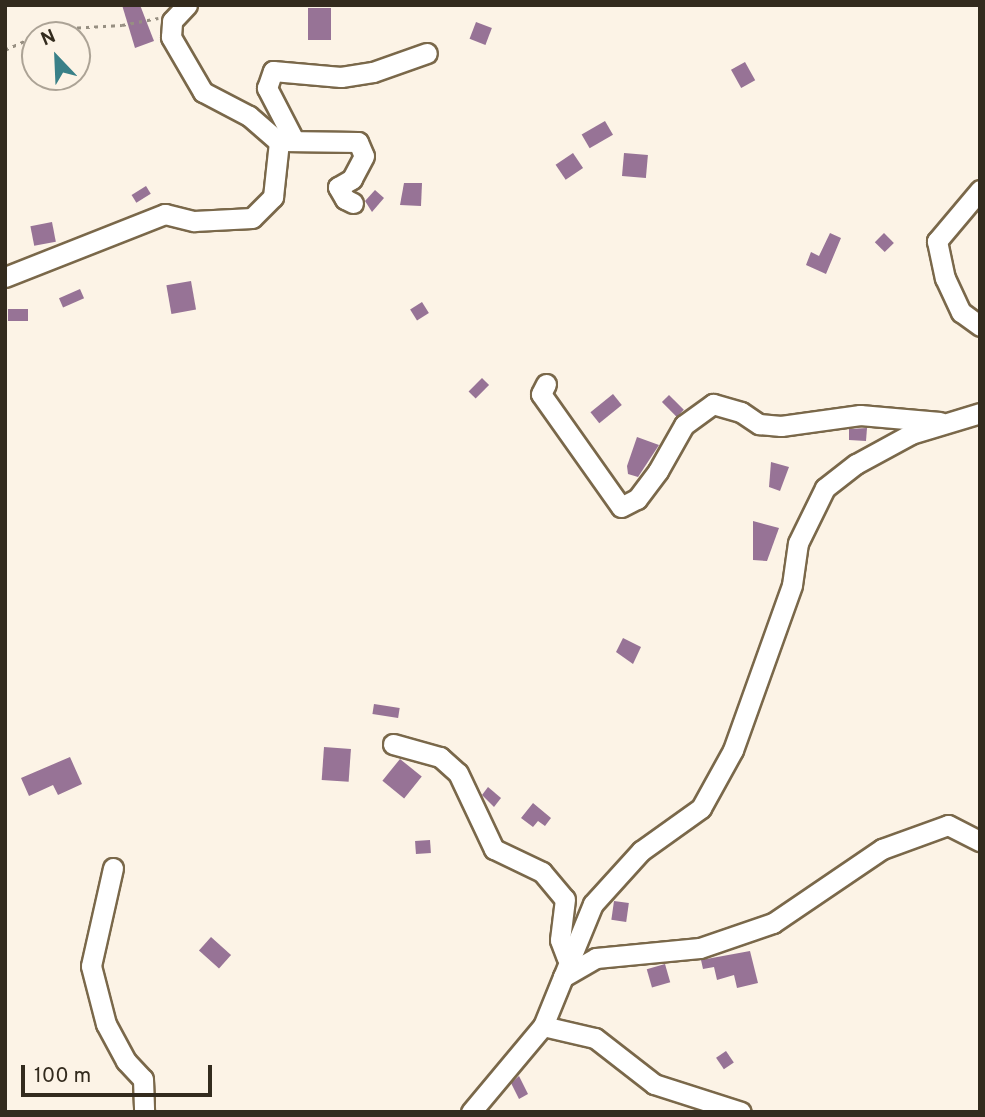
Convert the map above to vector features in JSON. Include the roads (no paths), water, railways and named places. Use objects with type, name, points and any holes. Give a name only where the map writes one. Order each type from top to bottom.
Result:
[{"type":"street","points":[[187,5],[172,21],[171,37],[203,92],[249,116],[286,141],[358,142],[363,156],[352,179],[338,187],[345,199],[354,203]]},
{"type":"street","points":[[5,277],[166,214],[194,221],[252,218],[273,197],[286,141],[267,88],[273,71],[341,77],[373,72],[427,53]]},
{"type":"street","points":[[980,190],[936,242],[945,278],[961,312],[980,326]]},
{"type":"street","points":[[546,384],[541,394],[621,507],[637,499],[658,471],[684,425],[713,404],[741,412],[759,424],[781,426],[860,415],[948,423]]},
{"type":"street","points":[[471,1112],[543,1026],[593,904],[642,851],[701,808],[733,750],[792,585],[798,543],[825,488],[867,458],[911,434],[980,413]]},
{"type":"street","points":[[393,744],[440,757],[458,773],[494,849],[542,872],[565,899],[560,940],[565,968]]},
{"type":"street","points":[[565,968],[596,957],[700,948],[773,923],[882,849],[948,825],[980,841]]},
{"type":"street","points":[[113,868],[91,966],[106,1024],[126,1061],[143,1079],[144,1112]]},
{"type":"street","points":[[543,1026],[595,1038],[654,1084],[741,1112]]}]
